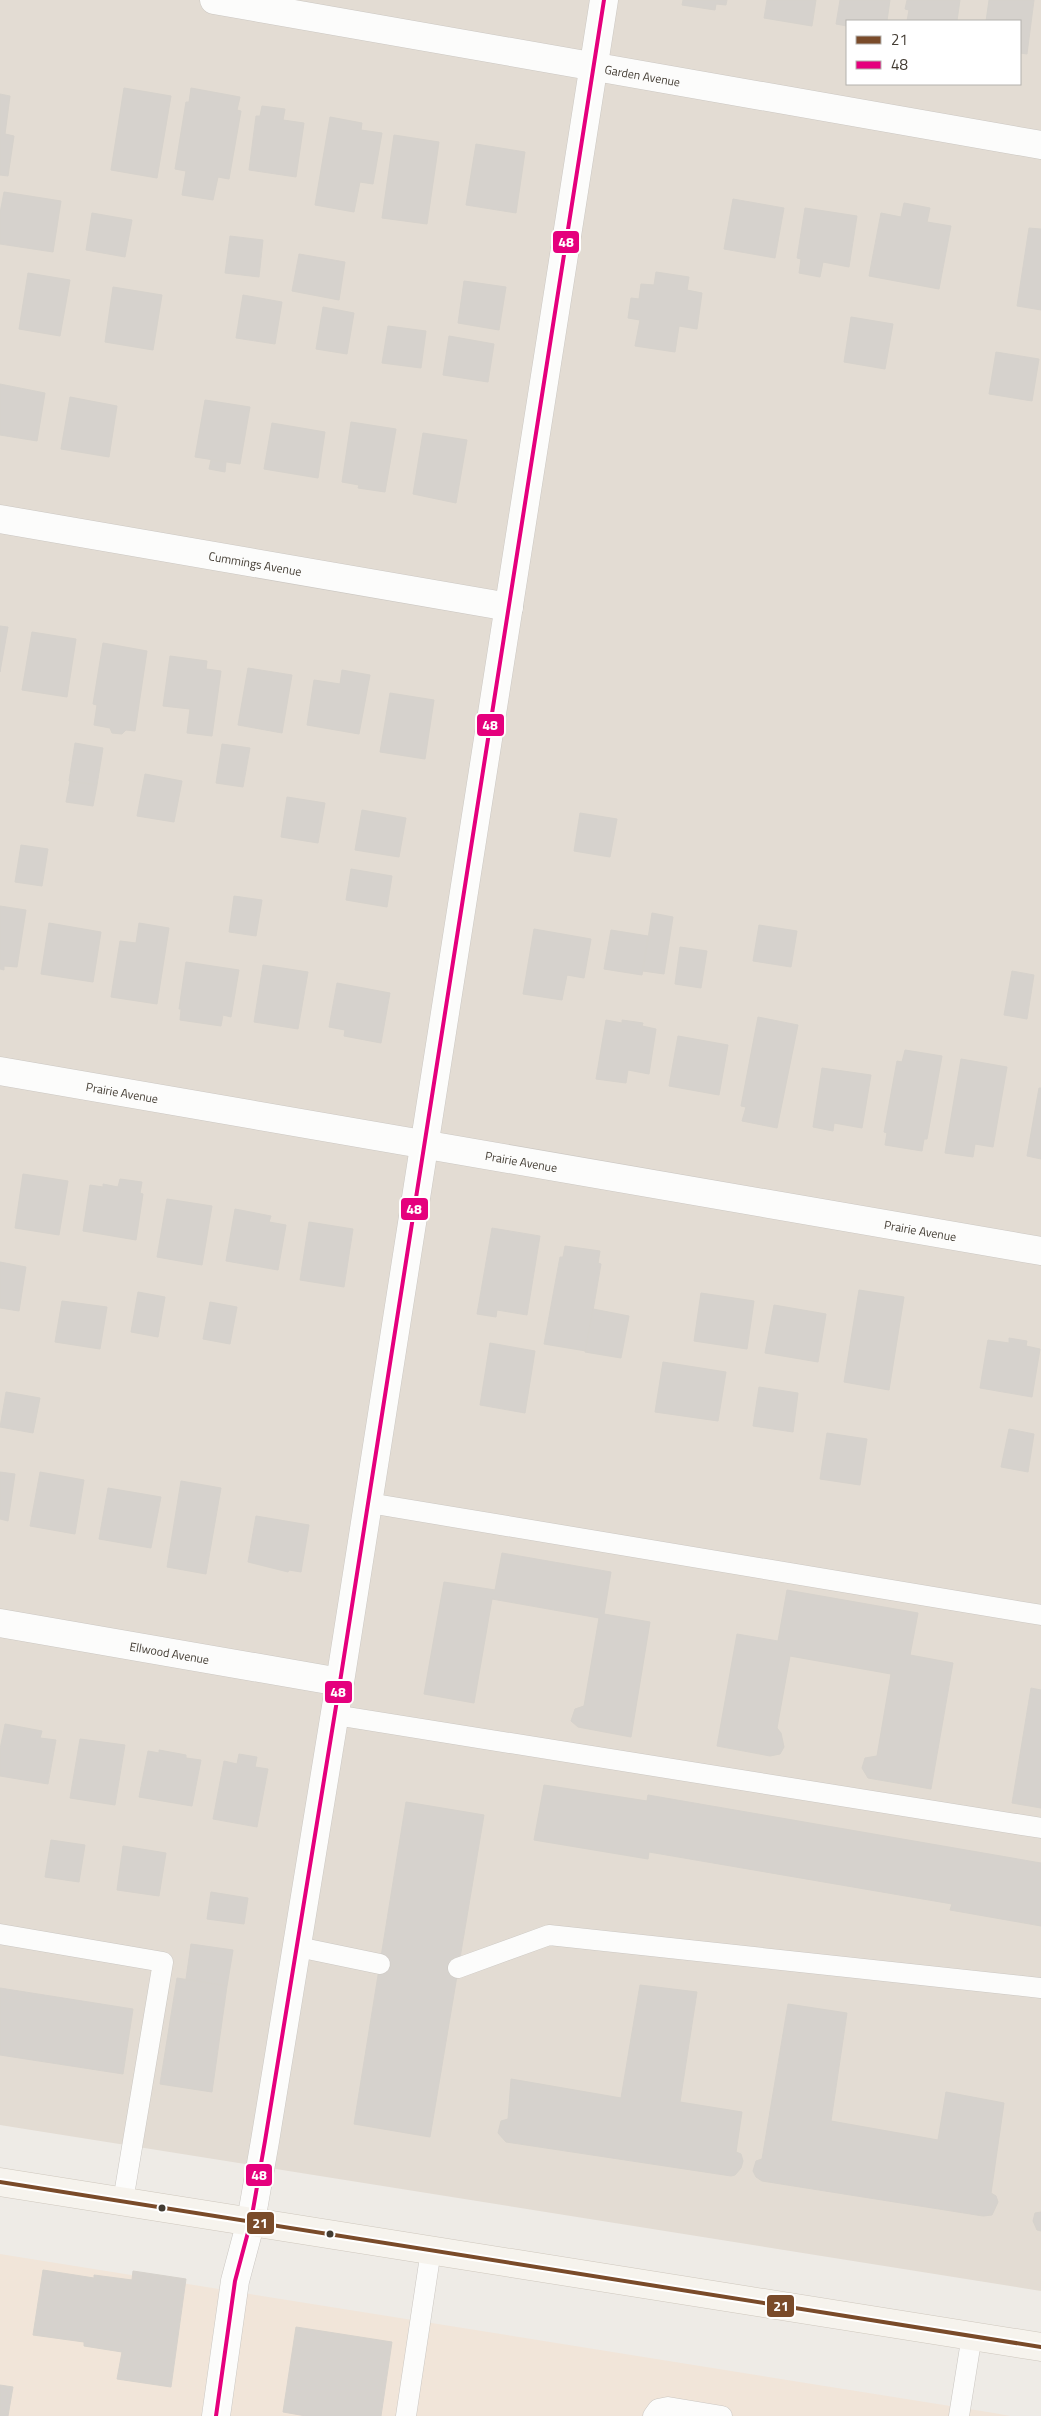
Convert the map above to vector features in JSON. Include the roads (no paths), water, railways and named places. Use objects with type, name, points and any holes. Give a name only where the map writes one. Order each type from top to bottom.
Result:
[{"type":"main road","points":[[0,2182],[1041,2347]]},
{"type":"street","name":"Garden Avenue","points":[[214,0],[1041,145]]},
{"type":"street","points":[[216,2416],[236,2282],[251,2221],[298,1947],[426,1144],[604,0]]},
{"type":"street","name":"Cummings Avenue","points":[[0,519],[509,607]]},
{"type":"street","name":"Prairie Avenue","points":[[0,1071],[1041,1251]]},
{"type":"street","name":"Ellwood Avenue","points":[[0,1623],[340,1682]]},
{"type":"lane","points":[[369,1503],[1041,1615]]},
{"type":"lane","points":[[335,1715],[1041,1828]]},
{"type":"lane","points":[[0,1934],[163,1962],[123,2201]]},
{"type":"lane","points":[[458,1968],[549,1935],[1041,1988]]},
{"type":"lane","points":[[298,1947],[380,1964]]},
{"type":"lane","points":[[406,2416],[431,2250]]},
{"type":"lane","points":[[959,2416],[972,2335]]},
{"type":"lane","points":[[653,2416],[658,2410],[668,2407],[722,2416]]}]
